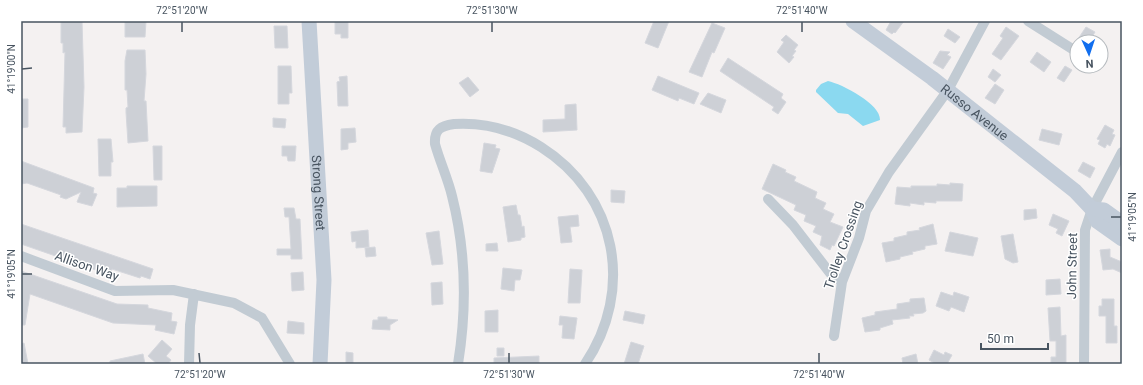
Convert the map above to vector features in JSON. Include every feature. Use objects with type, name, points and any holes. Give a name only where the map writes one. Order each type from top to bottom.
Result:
[{"type":"street","name":"Strong Street","points":[[309,21],[324,280],[320,364]]},
{"type":"street","name":"Trolley Crossing","points":[[834,336],[842,282],[859,238],[866,211],[889,172],[948,90],[986,21]]},
{"type":"street","points":[[1028,21],[1069,47]]},
{"type":"street","name":"Russo Avenue","points":[[862,24],[1075,191],[1092,209],[1098,222],[1122,240]]},
{"type":"street","points":[[458,364],[464,295],[461,242],[452,196],[435,144],[435,135],[438,130],[445,125],[471,124],[503,129],[519,135],[551,153],[584,185],[599,211],[607,231],[612,255],[614,279],[612,298],[602,333],[593,352],[585,364]]},
{"type":"street","name":"John Street","points":[[1084,364],[1084,238],[1087,220],[1122,152]]},
{"type":"street","points":[[768,199],[793,225],[830,273],[842,282]]},
{"type":"street","name":"Russo Avenue","points":[[1092,209],[1104,210],[1122,223]]},
{"type":"street","name":"Allison Way","points":[[21,256],[115,291],[173,290],[234,303],[262,318],[290,364]]},
{"type":"street","points":[[189,364],[190,325],[194,294]]},
{"type":"water","points":[[828,81],[851,90],[868,101],[879,114],[880,120],[863,126],[848,114],[838,113],[816,92],[821,84]]},
{"type":"building","points":[[62,21],[82,21],[84,87],[82,132],[66,133],[66,127],[63,127],[65,52],[63,53],[63,43],[61,43]]},
{"type":"building","points":[[146,21],[145,37],[125,37],[125,22]]},
{"type":"building","points":[[335,21],[348,21],[348,38],[341,38],[341,34],[335,34]]},
{"type":"building","points":[[654,21],[669,21],[658,48],[645,43]]},
{"type":"building","points":[[891,21],[904,21],[895,33],[894,32],[892,34],[886,30]]},
{"type":"building","points":[[712,23],[725,28],[714,53],[712,52],[702,77],[689,72]]},
{"type":"building","points":[[274,26],[287,26],[288,48],[275,48]]},
{"type":"building","points":[[1006,27],[1019,36],[1001,60],[992,54],[1003,38],[1000,36]]},
{"type":"building","points":[[1086,27],[1095,32],[1094,34],[1081,34]]},
{"type":"building","points":[[948,29],[960,37],[955,43],[944,36]]},
{"type":"building","points":[[786,35],[798,45],[792,56],[794,57],[789,63],[777,52],[784,42],[781,40]]},
{"type":"building","points":[[127,50],[145,50],[146,74],[144,101],[146,101],[148,141],[128,143],[126,108],[128,107],[127,90],[125,90],[125,61]]},
{"type":"building","points":[[940,51],[950,52],[947,55],[951,57],[943,69],[933,63]]},
{"type":"building","points":[[1037,52],[1051,62],[1044,72],[1030,62]]},
{"type":"building","points":[[728,58],[783,94],[781,98],[786,102],[778,114],[772,110],[774,107],[720,71]]},
{"type":"building","points":[[278,66],[291,66],[292,93],[289,93],[289,104],[278,104]]},
{"type":"building","points":[[1065,66],[1069,68],[1069,74],[1064,82],[1057,78]]},
{"type":"building","points":[[993,69],[1001,75],[995,82],[988,77]]},
{"type":"building","points":[[347,76],[348,106],[338,106],[337,82],[340,81],[339,77]]},
{"type":"building","points":[[658,76],[699,93],[694,104],[679,98],[678,101],[652,90]]},
{"type":"building","points":[[468,77],[479,90],[470,97],[459,83]]},
{"type":"building","points":[[995,84],[1004,90],[995,104],[985,98]]},
{"type":"building","points":[[708,93],[726,100],[721,113],[700,104]]},
{"type":"building","points":[[21,99],[28,99],[28,127],[21,128]]},
{"type":"building","points":[[576,104],[577,130],[543,132],[543,120],[565,119],[565,105]]},
{"type":"building","points":[[273,118],[286,119],[285,128],[273,127]]},
{"type":"building","points":[[1105,125],[1114,130],[1112,134],[1115,135],[1110,146],[1107,144],[1105,148],[1098,144],[1100,140],[1097,139]]},
{"type":"building","points":[[355,128],[356,142],[348,143],[348,149],[341,150],[341,129]]},
{"type":"building","points":[[1042,129],[1062,134],[1059,145],[1039,140]]},
{"type":"building","points":[[98,139],[111,139],[113,162],[111,162],[111,176],[99,176]]},
{"type":"building","points":[[484,143],[496,145],[495,148],[500,149],[492,173],[480,171]]},
{"type":"building","points":[[153,146],[162,146],[162,180],[154,180]]},
{"type":"building","points":[[282,146],[296,146],[295,161],[288,161],[287,156],[282,156]]},
{"type":"building","points":[[21,161],[94,188],[93,193],[97,194],[92,206],[77,202],[81,192],[66,199],[60,197],[61,195],[27,183],[21,184]]},
{"type":"building","points":[[1083,162],[1095,168],[1090,178],[1078,171]]},
{"type":"building","points":[[773,164],[796,177],[794,181],[817,192],[815,198],[826,203],[823,209],[834,214],[830,222],[843,227],[834,246],[832,245],[830,250],[820,245],[822,236],[813,232],[816,226],[804,221],[806,215],[794,210],[796,205],[762,189]]},
{"type":"building","points":[[950,183],[963,184],[962,201],[936,201],[936,203],[924,202],[924,205],[910,203],[910,206],[895,204],[897,187],[911,188],[911,186],[937,186],[937,184],[950,185]]},
{"type":"building","points":[[127,186],[157,186],[157,206],[117,207],[117,188],[127,188]]},
{"type":"building","points":[[611,190],[625,191],[624,203],[611,202]]},
{"type":"building","points":[[516,205],[518,215],[520,215],[522,227],[524,226],[525,237],[521,238],[521,240],[508,242],[503,207]]},
{"type":"building","points":[[284,208],[294,208],[296,219],[300,219],[302,259],[291,259],[291,255],[277,255],[277,249],[291,249],[289,217],[285,217]]},
{"type":"building","points":[[1036,209],[1037,218],[1024,220],[1024,210]]},
{"type":"building","points":[[1053,214],[1069,221],[1062,236],[1056,233],[1058,229],[1049,225]]},
{"type":"building","points":[[578,215],[579,226],[570,227],[572,242],[561,243],[558,217]]},
{"type":"building","points":[[21,224],[153,269],[150,279],[141,276],[140,278],[112,269],[110,275],[21,244]]},
{"type":"building","points":[[933,224],[937,244],[925,246],[925,249],[912,252],[913,254],[886,262],[882,243],[894,241],[894,238],[907,235],[907,232],[920,230],[919,228]]},
{"type":"building","points":[[368,230],[369,247],[356,248],[356,241],[352,242],[351,232]]},
{"type":"building","points":[[439,231],[443,264],[432,265],[426,233]]},
{"type":"building","points":[[950,232],[978,238],[973,256],[945,251]]},
{"type":"building","points":[[1013,234],[1018,262],[1013,263],[1005,259],[1001,236]]},
{"type":"building","points":[[497,243],[498,251],[486,251],[486,244]]},
{"type":"building","points":[[375,247],[376,256],[366,257],[365,248]]},
{"type":"building","points":[[1110,249],[1110,257],[1122,262],[1122,273],[1113,269],[1103,270],[1100,250]]},
{"type":"building","points":[[503,268],[522,270],[520,280],[515,280],[514,291],[501,289]]},
{"type":"building","points":[[570,269],[582,270],[580,303],[568,303]]},
{"type":"building","points":[[21,271],[117,304],[148,305],[148,308],[172,313],[171,321],[177,322],[174,334],[155,330],[156,325],[113,323],[30,294],[25,325],[21,325]]},
{"type":"building","points":[[303,272],[304,290],[292,291],[291,273]]},
{"type":"building","points":[[1060,279],[1061,294],[1046,295],[1046,280]]},
{"type":"building","points":[[442,282],[443,304],[432,305],[431,283]]},
{"type":"building","points":[[941,292],[953,296],[954,292],[969,297],[964,312],[951,307],[949,311],[936,306]]},
{"type":"building","points":[[924,298],[926,311],[923,313],[913,314],[914,316],[909,316],[910,318],[892,320],[893,324],[880,328],[880,330],[865,332],[862,318],[875,315],[875,312],[897,309],[897,304],[910,302],[910,299]]},
{"type":"building","points":[[1102,299],[1114,299],[1114,326],[1117,326],[1117,343],[1106,343],[1106,316],[1099,316],[1099,306],[1102,306]]},
{"type":"building","points":[[1060,307],[1061,336],[1066,335],[1066,364],[1051,364],[1051,357],[1056,357],[1056,341],[1050,341],[1048,308]]},
{"type":"building","points":[[498,310],[498,332],[485,332],[485,311]]},
{"type":"building","points":[[625,311],[645,315],[643,324],[623,320]]},
{"type":"building","points":[[560,316],[577,318],[574,339],[562,338],[563,325],[559,325]]},
{"type":"building","points":[[378,317],[387,317],[387,319],[398,320],[390,325],[390,330],[372,329],[373,320],[378,320]]},
{"type":"building","points":[[288,321],[304,323],[304,334],[287,333]]},
{"type":"building","points":[[162,340],[172,349],[166,356],[171,360],[168,364],[157,364],[148,356]]},
{"type":"building","points":[[631,342],[644,346],[638,364],[624,364]]},
{"type":"building","points":[[24,343],[28,364],[21,364],[21,344]]},
{"type":"building","points":[[497,348],[504,348],[504,356],[497,356]]},
{"type":"building","points":[[934,350],[944,355],[945,352],[952,355],[947,364],[936,364],[929,360]]},
{"type":"building","points":[[346,352],[353,353],[353,364],[346,364]]},
{"type":"building","points":[[143,354],[145,364],[110,364],[110,361]]},
{"type":"building","points":[[916,354],[918,364],[903,364],[902,358]]},
{"type":"building","points":[[539,356],[539,364],[494,364],[494,358]]}]
